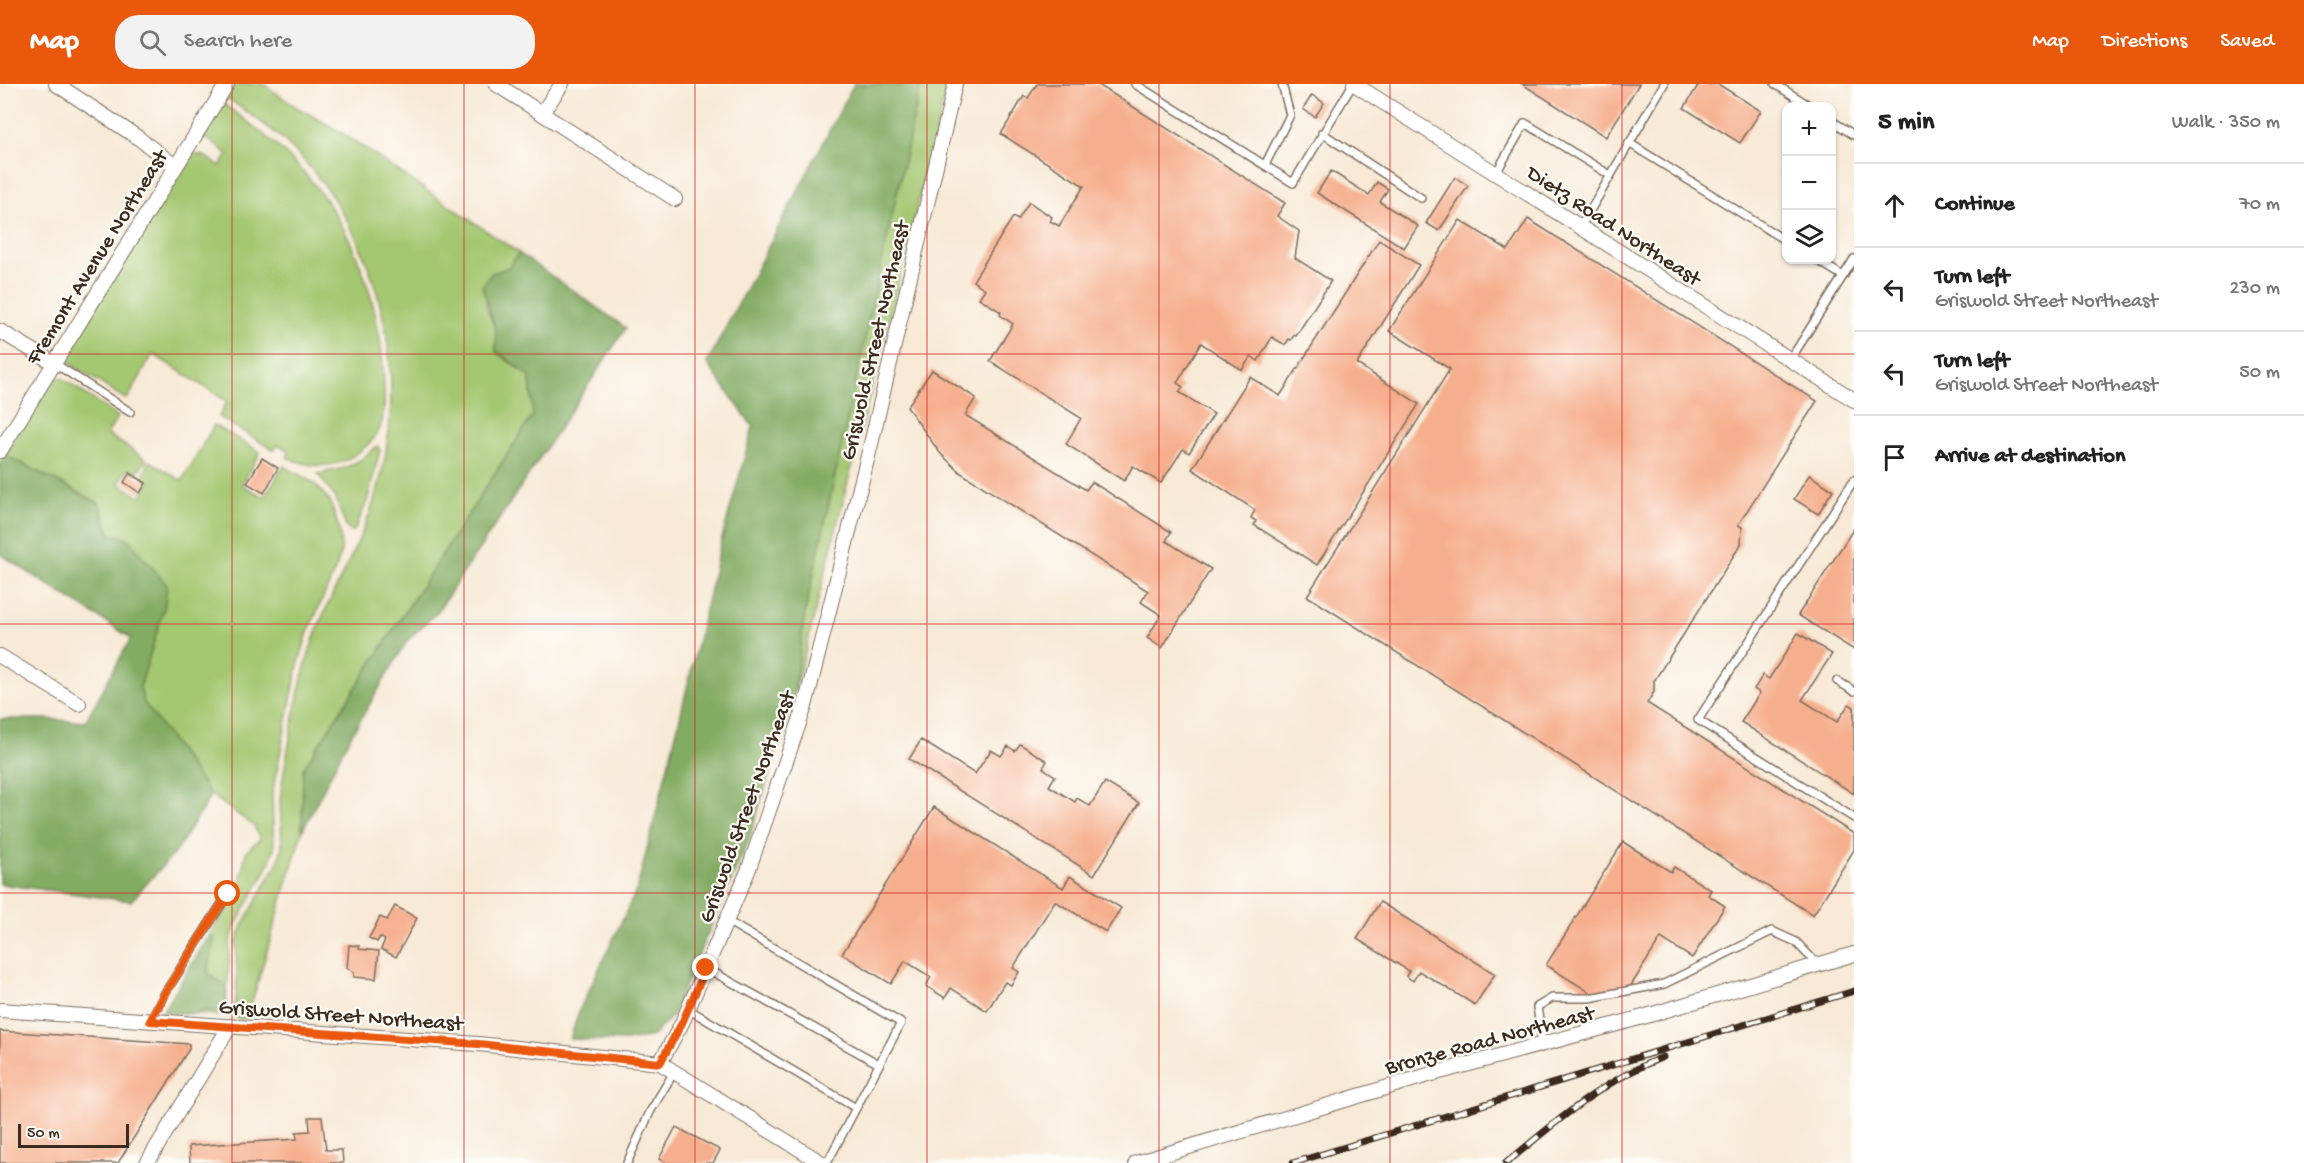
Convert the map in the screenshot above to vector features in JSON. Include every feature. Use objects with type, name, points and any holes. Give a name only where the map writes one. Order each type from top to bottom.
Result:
[{"type":"street","points":[[56,84],[137,137],[175,166]]},
{"type":"street","name":"Fremont Avenue Northeast","points":[[0,451],[227,84]]},
{"type":"street","points":[[496,84],[675,199]]},
{"type":"street","points":[[542,113],[562,84]]},
{"type":"street","name":"Griswold Street Northeast","points":[[0,1010],[478,1044],[660,1063],[688,1009],[748,871],[806,706],[868,456],[955,84]]},
{"type":"street","name":"Dietz Road Northeast","points":[[1353,84],[1854,400]]},
{"type":"street","points":[[0,330],[54,363]]},
{"type":"street","points":[[0,656],[79,704]]},
{"type":"street","name":"Bronze Road Northeast","points":[[1136,1163],[1425,1076],[1643,1017],[1854,954]]},
{"type":"street","points":[[147,1163],[230,1026]]},
{"type":"street","points":[[660,1063],[824,1163]]},
{"type":"lane","points":[[1135,84],[1293,183],[1353,84]]},
{"type":"lane","points":[[1265,165],[1290,115],[1282,84]]},
{"type":"lane","points":[[1580,228],[1664,84]]},
{"type":"lane","points":[[1775,84],[1804,102]]},
{"type":"lane","points":[[1496,173],[1525,123],[1610,175]]},
{"type":"lane","points":[[1836,124],[1854,135]]},
{"type":"lane","points":[[1322,133],[1421,198]]},
{"type":"lane","points":[[1629,143],[1782,239]]},
{"type":"lane","points":[[1790,360],[1854,259]]},
{"type":"lane","points":[[1824,264],[1843,276]]},
{"type":"lane","points":[[54,363],[130,412]]},
{"type":"lane","points":[[1854,480],[1698,720],[1854,818]]},
{"type":"lane","points":[[1837,681],[1854,691]]},
{"type":"lane","points":[[150,1021],[165,993],[228,894]]},
{"type":"lane","points":[[727,921],[901,1023],[824,1163]]},
{"type":"lane","points":[[1543,1045],[1537,1007],[1552,998],[1589,998],[1664,984],[1772,931],[1796,942],[1818,965]]},
{"type":"lane","points":[[706,968],[879,1064]]},
{"type":"lane","points":[[688,1009],[856,1108]]},
{"type":"lane","points":[[627,1163],[650,1112],[674,1072]]},
{"type":"green space","points":[[233,84],[263,84],[296,107],[339,131],[519,253],[509,267],[491,274],[486,306],[496,331],[496,352],[530,377],[533,415],[303,769],[302,832],[251,1005],[249,1019],[234,1018],[237,981],[236,943],[244,923],[279,860],[282,847],[280,802],[282,783],[303,676],[313,641],[327,606],[360,539],[373,504],[385,456],[391,407],[390,359],[382,311],[367,264],[347,220],[320,180],[287,143],[265,124],[225,97]]},
{"type":"green space","points":[[854,84],[921,84],[805,612],[793,700],[748,842],[671,1017],[653,1036],[626,1041],[570,1039],[579,1011],[637,889],[721,542],[753,427],[707,363]]},
{"type":"green space","points":[[921,84],[948,84],[793,700],[805,612]]},
{"type":"green space","points":[[221,102],[270,140],[313,183],[348,237],[365,278],[377,321],[383,365],[382,423],[367,446],[340,463],[313,465],[287,457],[290,451],[278,445],[274,450],[219,417],[227,401],[153,354],[128,398],[125,399],[71,364],[66,356],[191,153],[204,156],[220,166],[228,154],[202,135]]},
{"type":"green space","points":[[519,253],[626,328],[438,611],[407,641],[346,744],[302,832],[303,769],[533,415],[530,377],[496,352],[496,331],[482,286],[491,274],[509,267]]},
{"type":"green space","points":[[62,378],[118,417],[107,434],[147,460],[136,473],[128,469],[119,483],[140,497],[150,482],[142,477],[150,461],[182,481],[214,425],[260,452],[242,485],[264,497],[284,466],[314,483],[330,501],[340,532],[341,551],[336,568],[308,632],[298,665],[272,794],[274,849],[267,869],[236,924],[230,943],[226,1016],[197,1014],[202,1011],[221,1012],[213,977],[208,973],[214,939],[210,934],[238,893],[246,852],[260,839],[254,826],[211,795],[143,701],[140,687],[165,605],[110,534],[99,503],[5,455],[52,379]]},
{"type":"green space","points":[[377,446],[380,450],[367,502],[354,531],[351,532],[346,527],[335,497],[318,474],[345,468],[362,459]]},
{"type":"green space","points":[[5,455],[99,503],[110,534],[126,537],[167,585],[165,605],[140,687],[143,701],[211,795],[177,850],[131,901],[0,884],[0,719],[85,722],[131,638],[0,554],[0,463]]},
{"type":"green space","points":[[210,934],[214,939],[208,973],[226,986],[225,1002],[221,1012],[202,1011],[197,1014],[162,1012]]},
{"type":"building","points":[[1037,84],[1097,84],[1285,203],[1277,216],[1299,231],[1295,258],[1331,281],[1296,336],[1289,339],[1285,345],[1272,337],[1258,361],[1251,356],[1242,370],[1201,343],[1177,383],[1183,387],[1179,392],[1214,414],[1189,453],[1183,449],[1161,483],[1133,466],[1124,481],[1066,444],[1081,418],[990,361],[1013,324],[1000,315],[1001,312],[979,298],[985,289],[973,281],[1013,217],[1018,220],[1029,202],[1052,217],[1050,221],[1059,226],[1084,186],[1001,134],[1024,96],[1028,98]]},
{"type":"building","points":[[1522,84],[1639,84],[1606,137]]},
{"type":"building","points":[[1699,84],[1718,84],[1761,111],[1740,143],[1684,108]]},
{"type":"building","points":[[1312,95],[1324,103],[1315,117],[1303,109]]},
{"type":"building","points":[[1331,171],[1369,195],[1377,182],[1388,189],[1380,202],[1418,226],[1404,248],[1317,193]]},
{"type":"building","points":[[1455,177],[1468,186],[1439,231],[1426,223]]},
{"type":"building","points":[[1528,219],[1817,401],[1738,525],[1742,527],[1741,544],[1654,681],[1654,692],[1647,703],[1854,834],[1854,850],[1813,915],[1307,596],[1450,369],[1389,331],[1460,220],[1508,250]]},
{"type":"building","points":[[1379,240],[1419,265],[1357,364],[1419,404],[1317,565],[1254,525],[1256,521],[1251,518],[1255,510],[1192,469],[1250,377],[1280,396]]},
{"type":"building","points":[[932,370],[976,398],[965,415],[1086,490],[1092,482],[1171,532],[1166,541],[1211,569],[1162,648],[1147,638],[1161,615],[1141,602],[1148,591],[961,473],[940,453],[907,407]]},
{"type":"building","points":[[262,458],[278,468],[264,493],[247,483]]},
{"type":"building","points":[[130,473],[146,483],[140,493],[124,482]]},
{"type":"building","points":[[1809,475],[1833,490],[1818,514],[1794,499]]},
{"type":"building","points":[[1854,528],[1854,650],[1798,615]]},
{"type":"building","points":[[1798,633],[1832,654],[1802,700],[1837,722],[1849,704],[1854,707],[1854,794],[1741,722],[1760,693],[1754,689],[1763,675],[1769,679]]},
{"type":"building","points":[[921,740],[975,774],[991,750],[1001,756],[1008,746],[1015,751],[1020,744],[1047,761],[1043,768],[1055,776],[1049,786],[1075,802],[1077,798],[1090,806],[1105,782],[1139,803],[1094,875],[909,759]]},
{"type":"building","points":[[934,807],[1063,888],[1070,876],[1121,908],[1106,932],[1055,901],[1013,968],[1019,972],[1011,985],[1005,982],[987,1011],[951,988],[945,998],[926,986],[931,977],[905,961],[891,984],[842,954]]},
{"type":"building","points":[[1623,842],[1671,872],[1674,867],[1711,890],[1708,895],[1725,906],[1692,958],[1661,938],[1630,987],[1594,995],[1546,965]]},
{"type":"building","points":[[1380,902],[1495,974],[1475,1005],[1419,971],[1413,981],[1406,976],[1409,971],[1357,939]]},
{"type":"building","points":[[395,906],[417,918],[396,957],[381,949],[385,940],[380,937],[377,942],[369,938],[380,917],[387,920]]},
{"type":"building","points":[[349,945],[359,946],[359,949],[379,951],[376,979],[354,977],[354,972],[347,968]]},
{"type":"building","points":[[0,1031],[189,1044],[189,1049],[118,1163],[0,1163]]},
{"type":"building","points":[[309,1117],[322,1117],[326,1150],[342,1150],[343,1163],[190,1163],[189,1146],[297,1139],[296,1132],[310,1131]]},
{"type":"building","points":[[676,1127],[720,1150],[713,1163],[666,1163],[659,1159]]},
{"type":"railway","points":[[1293,1163],[1854,991]]},
{"type":"railway","points":[[1506,1163],[1599,1090],[1663,1057]]},
{"type":"route","points":[[228,894],[165,993],[150,1021],[478,1044],[660,1063],[682,1023],[706,968]]}]
